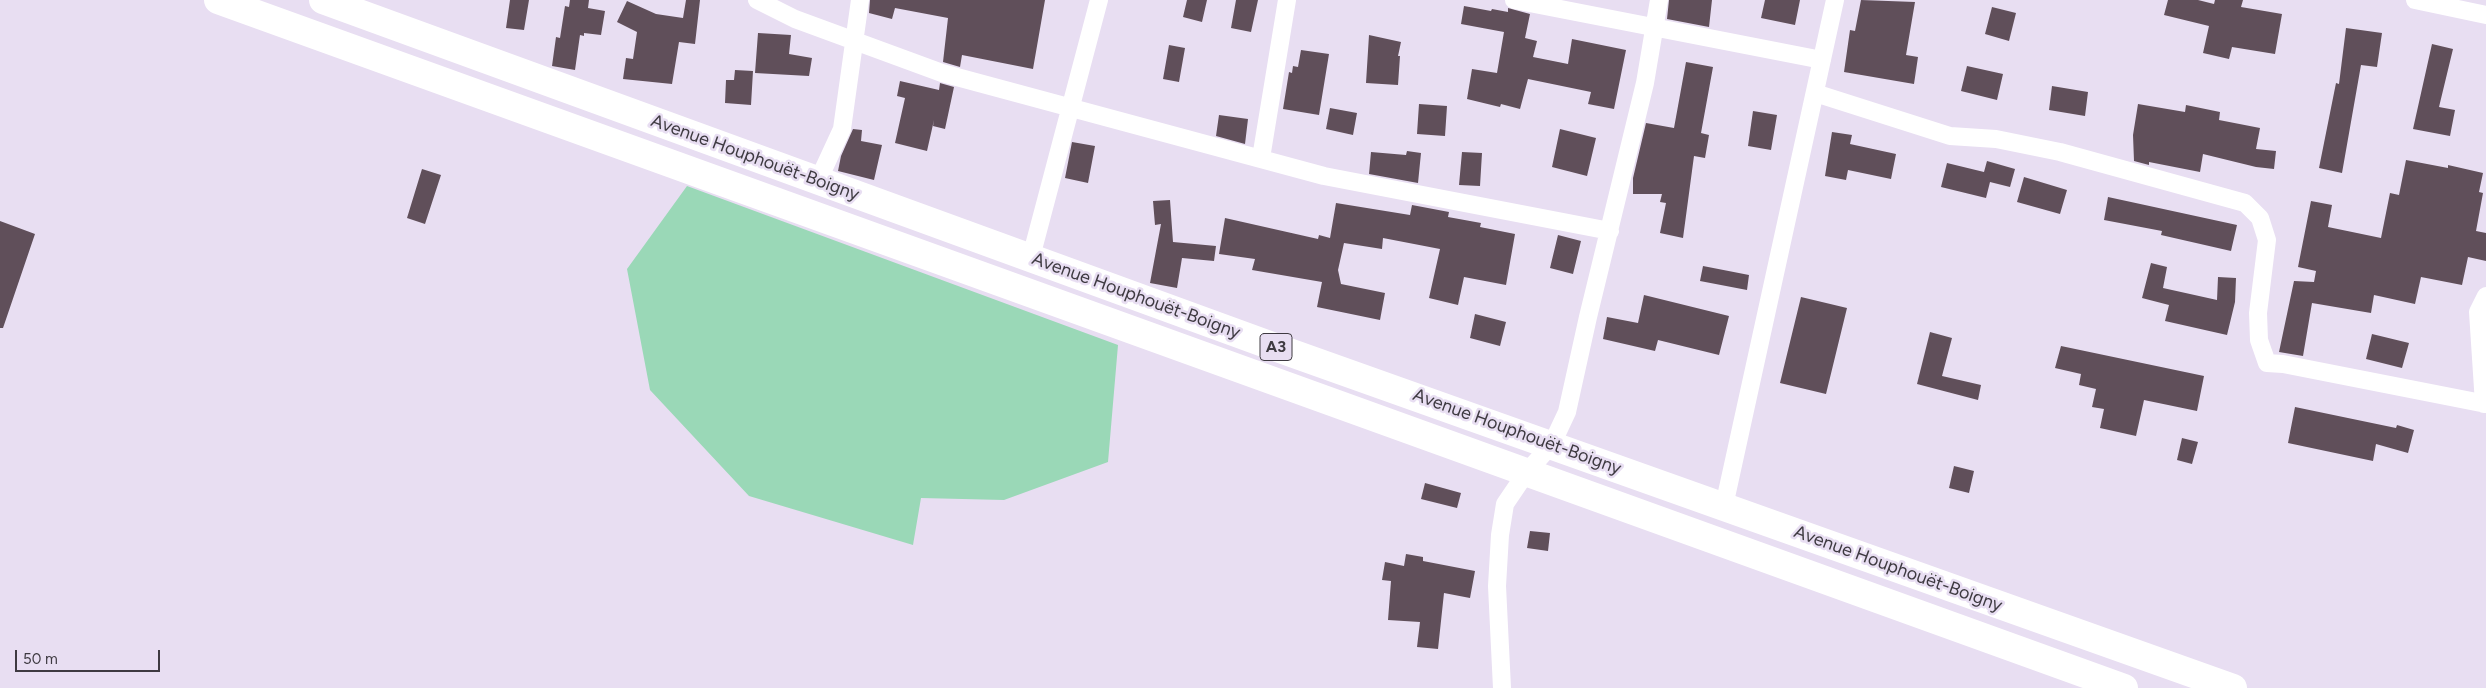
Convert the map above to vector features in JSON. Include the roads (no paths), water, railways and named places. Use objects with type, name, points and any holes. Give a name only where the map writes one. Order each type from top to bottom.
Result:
[{"type":"highway","name":"Avenue Houphouët-Boigny","points":[[218,0],[2124,688]]},
{"type":"highway","name":"Avenue Houphouët-Boigny","points":[[323,0],[1031,258],[2233,688]]},
{"type":"street","points":[[757,0],[795,19],[854,38],[942,73],[1324,176],[1610,231]]},
{"type":"street","points":[[818,181],[842,129],[860,0]]},
{"type":"street","points":[[1031,258],[1099,0]]},
{"type":"street","points":[[1260,158],[1287,0]]},
{"type":"street","points":[[1514,0],[1822,60]]},
{"type":"street","points":[[1502,688],[1497,586],[1500,534],[1505,504],[1526,473],[1552,444],[1567,412],[1588,317],[1646,83],[1658,0]]},
{"type":"street","points":[[1724,506],[1835,0]]},
{"type":"street","points":[[2416,0],[2486,15]]},
{"type":"street","points":[[1815,93],[1950,136],[1996,139],[2060,152],[2245,204],[2260,218],[2267,240],[2258,314],[2260,340],[2267,363],[2283,364],[2485,404],[2478,312],[2486,296]]}]
